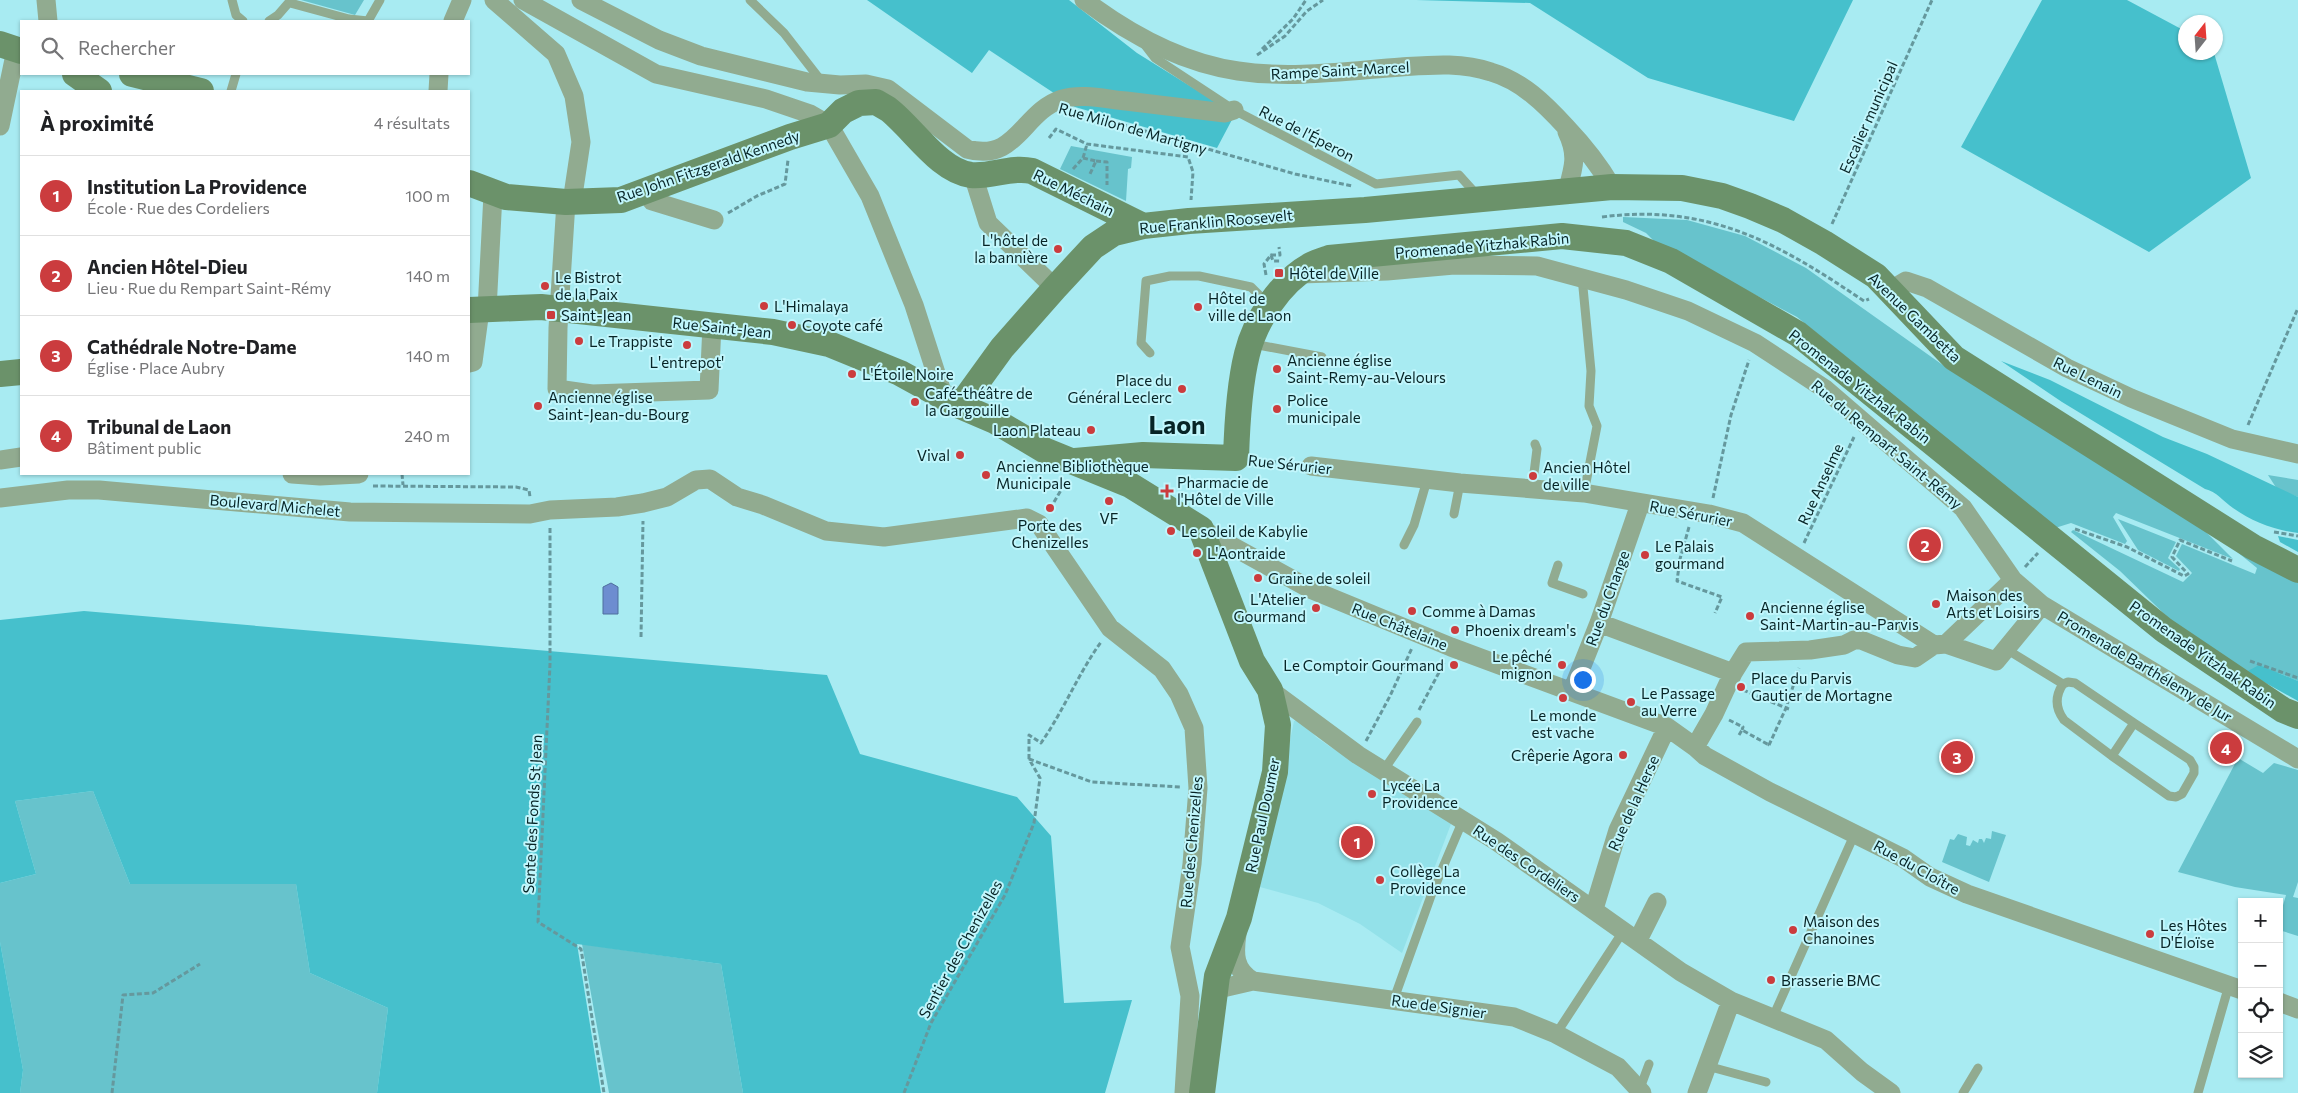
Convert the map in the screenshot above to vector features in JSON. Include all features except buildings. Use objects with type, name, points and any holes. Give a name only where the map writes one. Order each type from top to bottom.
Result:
[{"type":"street","points":[[46,0],[48,20]]},
{"type":"street","points":[[453,20],[462,0]]},
{"type":"street","points":[[494,0],[556,54],[574,96],[581,142],[569,202],[559,309],[557,389],[592,394],[708,390],[712,325]]},
{"type":"street","points":[[523,0],[656,74],[766,99],[810,114],[829,125],[870,196],[951,401]]},
{"type":"street","name":"Rue Milon de Martigny","points":[[581,0],[628,25],[682,50],[787,78],[824,84],[866,84],[888,89],[967,149],[979,152],[993,152],[1006,146],[1049,104],[1078,96],[1225,113],[1234,110]]},
{"type":"street","name":"Rampe Saint-Marcel","points":[[1084,0],[1137,34],[1201,63],[1241,72],[1303,74],[1443,64],[1476,67],[1492,72],[1523,87],[1539,98],[1599,164],[1612,187]]},
{"type":"street","points":[[0,126],[12,48]]},
{"type":"street","points":[[76,75],[98,90]]},
{"type":"street","points":[[136,75],[197,90]]},
{"type":"street","points":[[438,90],[439,75]]},
{"type":"street","points":[[829,125],[843,111],[859,102],[882,104],[895,114],[945,163],[963,173],[973,175],[988,223],[1055,288]]},
{"type":"street","name":"Rampe Saint-Marcel","points":[[1564,124],[1574,148],[1575,157],[1567,191]]},
{"type":"street","name":"Rue John Fitzgerald Kennedy","points":[[470,182],[493,194],[506,197],[569,202],[621,200],[790,137],[829,125]]},
{"type":"street","name":"Rue Méchain","points":[[973,175],[1015,168],[1032,170],[1143,226]]},
{"type":"street","name":"Avenue Gambetta","points":[[1480,199],[1612,187],[1682,188],[1722,196],[1783,220],[1824,243],[1884,283],[1954,358],[2236,536],[2275,560],[2298,570]]},
{"type":"street","points":[[646,191],[652,201],[714,220]]},
{"type":"street","points":[[470,363],[473,362],[493,194]]},
{"type":"street","name":"Rue Franklin Roosevelt","points":[[951,401],[1002,348],[1093,247],[1114,233],[1143,226],[1189,221],[1401,207],[1480,199]]},
{"type":"street","name":"Promenade Yitzhak Rabin","points":[[1236,458],[1245,362],[1250,343],[1270,305],[1289,282],[1311,264],[1329,258],[1562,236],[1626,243],[1671,261],[1798,334],[2164,630],[2283,710],[2298,716]]},
{"type":"street","name":"Rue du Rempart Saint-Rémy","points":[[1298,274],[1387,271],[1454,265],[1537,266],[1582,277],[1688,311],[1754,342],[1825,389],[1964,508],[2042,605]]},
{"type":"street","name":"Rue Lenain","points":[[1884,283],[1906,281],[1927,288],[2067,368],[2131,398],[2241,441],[2298,454]]},
{"type":"street","name":"Rue Saint-Jean","points":[[479,310],[541,307],[773,332],[829,344],[900,373],[951,401],[995,421],[1044,450],[1070,471]]},
{"type":"street","points":[[0,374],[20,372]]},
{"type":"street","points":[[1070,471],[1143,455],[1236,458]]},
{"type":"street","points":[[0,460],[20,457]]},
{"type":"street","points":[[1146,495],[1147,484],[1153,476],[1182,457]]},
{"type":"street","name":"Rue Sérurier","points":[[1311,466],[1427,480],[1584,494],[1701,512],[1743,523],[1940,644],[1996,661],[2006,649]]},
{"type":"street","name":"Rue Châtelaine","points":[[1070,471],[1108,474],[1146,495],[1201,530],[1310,589],[1452,647],[1668,727]]},
{"type":"street","points":[[306,475],[340,475]]},
{"type":"street","name":"Rue des Chenizelles","points":[[550,510],[617,507],[643,503],[667,497],[696,480],[710,479],[737,497],[763,505],[826,530],[884,537],[1027,518],[1039,524],[1110,628],[1162,669],[1179,694],[1194,728],[1198,788],[1192,864],[1180,947],[1190,996],[1184,1093]]},
{"type":"street","name":"Boulevard Michelet","points":[[0,498],[68,490],[99,490],[350,512],[530,514],[550,510]]},
{"type":"street","name":"Rue du Change","points":[[1572,691],[1599,623],[1603,601],[1640,504]]},
{"type":"street","name":"Rue Paul Doumer","points":[[1201,530],[1252,661],[1270,690],[1278,725],[1275,772],[1239,918],[1217,976],[1214,990],[1202,1093]]},
{"type":"street","points":[[1695,746],[1714,714],[1730,678],[1746,652],[1807,650],[1861,640],[1898,655],[1915,658],[1940,644],[2018,575]]},
{"type":"street","points":[[2006,649],[2042,605]]},
{"type":"street","name":"Promenade Barthélemy de Jur","points":[[2042,605],[2298,759]]},
{"type":"street","points":[[1599,623],[1697,660],[1730,678]]},
{"type":"street","name":"Rue des Cordeliers","points":[[1270,690],[1358,755],[1496,841],[1681,972],[1731,1001],[1826,1040],[1862,1072],[1891,1093]]},
{"type":"street","name":"Rue du Cloître","points":[[1668,727],[1695,746],[1705,756],[1770,792],[1903,858],[1930,877],[1967,894],[2235,987]]},
{"type":"street","name":"Rue de la Herse","points":[[1594,909],[1618,830],[1668,727]]},
{"type":"street","points":[[1631,935],[1657,902]]},
{"type":"street","points":[[1239,918],[1235,946],[1238,968],[1246,977],[1253,981]]},
{"type":"street","name":"Rue de Signier","points":[[1214,990],[1253,981],[1514,1017],[1556,1034],[1618,1067],[1637,1090]]},
{"type":"street","points":[[1697,1093],[1731,1001]]},
{"type":"street","points":[[2283,1003],[2298,1009]]},
{"type":"lane","points":[[232,0],[236,15],[242,20]]},
{"type":"lane","points":[[369,20],[380,0]]},
{"type":"lane","points":[[750,0],[784,33],[824,84]]},
{"type":"lane","points":[[270,20],[290,2],[358,20]]},
{"type":"lane","name":"Rue de l'Éperon","points":[[1137,34],[1155,58],[1234,110],[1376,184]]},
{"type":"lane","points":[[231,90],[236,75]]},
{"type":"lane","points":[[1376,184],[1459,175],[1480,199]]},
{"type":"lane","points":[[1150,353],[1141,343],[1146,281],[1170,276],[1199,276],[1251,287],[1270,305]]},
{"type":"lane","points":[[1582,277],[1591,371],[1589,406],[1597,426],[1584,494]]},
{"type":"lane","points":[[1250,343],[1322,357]]},
{"type":"lane","points":[[1532,489],[1537,449],[1535,444]]},
{"type":"lane","points":[[1404,545],[1414,525],[1427,480]]},
{"type":"lane","points":[[1454,514],[1460,483]]},
{"type":"lane","points":[[1558,565],[1552,583],[1583,594]]},
{"type":"lane","points":[[2006,649],[2063,684],[2075,684],[2190,760],[2194,767],[2194,773],[2182,794],[2176,797],[2169,796],[2064,720],[2058,712],[2056,703],[2063,684]]},
{"type":"lane","points":[[1382,771],[1417,722]]},
{"type":"lane","points":[[2112,756],[2134,722]]},
{"type":"lane","points":[[1394,999],[1432,893],[1463,820]]},
{"type":"lane","points":[[1767,1015],[1855,833]]},
{"type":"lane","points":[[1556,1034],[1631,935]]},
{"type":"lane","points":[[2198,1093],[2235,987]]},
{"type":"lane","points":[[1637,1090],[1649,1064]]},
{"type":"lane","points":[[1707,1066],[1766,1082]]},
{"type":"lane","points":[[1963,1093],[1978,1068]]},
{"type":"path","points":[[1241,72],[1251,60],[1285,36],[1306,0]]},
{"type":"path","points":[[1241,72],[1295,21],[1324,0]]},
{"type":"path","name":"Escalier municipal","points":[[1824,243],[1932,0]]},
{"type":"path","name":"Rue Milon de Martigny","points":[[1090,116],[1329,182],[1346,186],[1376,184]]},
{"type":"path","points":[[1049,138],[1056,129],[1086,144],[1188,157],[1193,172],[1189,221]]},
{"type":"path","points":[[714,220],[757,196],[785,184],[790,137]]},
{"type":"path","points":[[1067,176],[1083,158],[1086,144]]},
{"type":"path","points":[[1083,158],[1096,160],[1086,184]]},
{"type":"path","points":[[1595,218],[1618,215],[1662,216],[1711,222],[1732,228],[1775,245],[1821,272],[1864,301],[1876,294],[1872,286],[1884,283]]},
{"type":"path","points":[[1270,255],[1280,255],[1279,247]]},
{"type":"path","points":[[1270,255],[1273,261]]},
{"type":"path","points":[[1267,278],[1264,264],[1270,255]]},
{"type":"path","points":[[2241,441],[2298,308]]},
{"type":"path","points":[[1715,613],[1722,597],[1677,581],[1680,558],[1701,512],[1754,342]]},
{"type":"path","name":"Rue Anselme","points":[[1798,557],[1862,420]]},
{"type":"path","name":"Rue Sérurier","points":[[1236,458],[1311,466]]},
{"type":"path","points":[[1054,502],[1070,471]]},
{"type":"path","points":[[402,475],[403,485],[516,487]]},
{"type":"path","points":[[641,637],[643,503]]},
{"type":"path","name":"Sente des Fonds St Jean","points":[[550,510],[550,664],[538,922],[581,949],[604,1093]]},
{"type":"path","points":[[2068,526],[2127,547],[2184,576],[2188,574],[2172,557],[2180,540]]},
{"type":"path","points":[[2018,575],[2041,550]]},
{"type":"path","points":[[1110,628],[1080,672],[1065,704],[1041,743],[1029,735],[1029,759],[1092,782],[1198,788]]},
{"type":"path","points":[[1358,755],[1390,696],[1419,634]]},
{"type":"path","points":[[1417,722],[1416,717],[1452,647]]},
{"type":"path","points":[[1734,723],[1743,727],[1742,730],[1770,746],[1787,709],[1807,650]]},
{"type":"path","points":[[1730,678],[1787,709]]},
{"type":"path","points":[[1739,735],[1742,730]]},
{"type":"path","name":"Sentier des Chenizelles","points":[[904,1093],[931,1023],[1006,895],[1034,823],[1040,778],[1029,759]]},
{"type":"path","points":[[112,1093],[123,995],[153,993],[200,964]]},
{"type":"shaded area","points":[[301,0],[364,0],[355,15]]},
{"type":"shaded area","points":[[867,0],[1069,0],[1137,53],[1235,114],[1217,148],[1075,107],[989,50],[972,73]]},
{"type":"shaded area","points":[[1416,0],[1853,0],[1794,121],[1648,78],[1530,3]]},
{"type":"shaded area","points":[[2042,0],[2127,0],[2178,27],[2178,60],[2216,60],[2251,178],[2149,252],[1961,147]]},
{"type":"shaded area","points":[[1071,146],[1132,157],[1131,168],[1128,169],[1126,201],[1060,169]]},
{"type":"shaded area","points":[[1623,217],[1687,220],[1745,236],[1806,268],[1947,368],[2204,530],[2233,559],[2116,513],[2113,517],[2127,541],[2125,544],[2071,523],[2055,528],[1797,317],[1654,241],[1646,233],[1623,222]]},
{"type":"shaded area","points":[[2001,361],[2050,380],[2163,437],[2207,454],[2298,497],[2298,533],[2264,525],[2241,513],[2213,492],[2205,489],[2062,402]]},
{"type":"shaded area","points":[[2268,475],[2298,480],[2298,497],[2277,489]]},
{"type":"shaded area","points":[[2118,519],[2176,542],[2168,558],[2180,569],[2179,571],[2138,550]]},
{"type":"shaded area","points":[[2073,530],[2183,582],[2192,573],[2176,556],[2182,544],[2255,574],[2257,568],[2236,551],[2298,583],[2298,681],[2278,673],[2246,672],[2185,634],[2120,571],[2071,532]]},
{"type":"shaded area","points":[[2278,536],[2298,540],[2298,552],[2280,542]]},
{"type":"shaded area","points":[[611,583],[618,587],[618,614],[603,614],[603,587]]},
{"type":"shaded area","points":[[84,611],[827,675],[860,754],[1017,797],[1051,836],[1064,1003],[1132,1000],[1105,1093],[743,1093],[721,964],[577,944],[601,1093],[377,1093],[388,1008],[310,973],[296,884],[130,884],[93,791],[15,801],[36,874],[0,883],[0,620]]},
{"type":"shaded area","points":[[2259,665],[2298,681],[2298,701],[2246,672]]},
{"type":"shaded area","points":[[1302,720],[1316,737],[1329,746],[1449,819],[1451,824],[1402,953],[1360,924],[1318,903],[1260,887],[1294,721]]},
{"type":"shaded area","points":[[2238,758],[2263,773],[2274,763],[2298,770],[2298,882],[2293,897],[2298,898],[2298,936],[2283,931],[2283,905],[2286,895],[2235,887],[2178,872]]},
{"type":"shaded area","points":[[93,791],[130,884],[296,884],[310,973],[388,1008],[377,1093],[20,1093],[23,1070],[0,942],[0,883],[36,874],[15,801]]},
{"type":"shaded area","points":[[1992,831],[2006,835],[1989,882],[1942,862],[1950,839],[1954,840],[1958,834],[1967,837],[1966,845],[1970,846],[1973,840],[1978,843],[1979,839],[1982,839],[1984,843],[1986,838],[1991,839]]},
{"type":"shaded area","points":[[0,942],[23,1070],[20,1093],[0,1093]]},
{"type":"shaded area","points":[[582,944],[721,964],[743,1093],[609,1093]]},
{"type":"place","name":"L'hôtel de la bannière","points":[[1058,249]]},
{"type":"place","name":"Hôtel de Ville","points":[[1279,273]]},
{"type":"place","name":"Le Bistrot de la Paix","points":[[545,286]]},
{"type":"place","name":"L'Himalaya","points":[[764,306]]},
{"type":"place","name":"Hôtel de ville de Laon","points":[[1198,307]]},
{"type":"place","name":"Saint-Jean","points":[[551,315]]},
{"type":"place","name":"Coyote café","points":[[792,325]]},
{"type":"place","name":"Le Trappiste","points":[[579,341]]},
{"type":"place","name":"L'entrepot'","points":[[687,345]]},
{"type":"place","name":"Ancienne église Saint-Remy-au-Velours","points":[[1277,369]]},
{"type":"place","name":"L'Étoile Noire","points":[[852,374]]},
{"type":"place","name":"Place du Général Leclerc","points":[[1182,389]]},
{"type":"place","name":"Café-théâtre de la Gargouille","points":[[915,402]]},
{"type":"place","name":"Ancienne église Saint-Jean-du-Bourg","points":[[538,406]]},
{"type":"place","name":"Police municipale","points":[[1277,409]]},
{"type":"place","name":"Laon Plateau","points":[[1091,430]]},
{"type":"place","name":"Vival","points":[[960,455]]},
{"type":"place","name":"Ancienne Bibliothèque Municipale","points":[[986,475]]},
{"type":"place","name":"Ancien Hôtel de ville","points":[[1533,476]]},
{"type":"place","name":"Pharmacie de l'Hôtel de Ville","points":[[1167,491]]},
{"type":"place","name":"VF","points":[[1109,501]]},
{"type":"place","name":"Porte des Chenizelles","points":[[1050,508]]},
{"type":"place","name":"Le soleil de Kabylie","points":[[1171,531]]},
{"type":"place","name":"Ancien Hôtel-Dieu","points":[[1925,545]]},
{"type":"place","name":"L'Aontraide","points":[[1197,553]]},
{"type":"place","name":"Le Palais gourmand","points":[[1645,555]]},
{"type":"place","name":"Graine de soleil","points":[[1258,578]]},
{"type":"place","name":"Maison des Arts et Loisirs","points":[[1936,604]]},
{"type":"place","name":"L'Atelier Gourmand","points":[[1316,608]]},
{"type":"place","name":"Comme à Damas","points":[[1412,611]]},
{"type":"place","name":"Ancienne église Saint-Martin-au-Parvis","points":[[1750,616]]},
{"type":"place","name":"Phoenix dream's","points":[[1455,630]]},
{"type":"place","name":"Le Comptoir Gourmand","points":[[1454,665]]},
{"type":"place","name":"Le pêché mignon","points":[[1562,665]]},
{"type":"place","name":"Place du Parvis Gautier de Mortagne","points":[[1741,687]]},
{"type":"place","name":"Le monde est vache","points":[[1563,698]]},
{"type":"place","name":"Le Passage au Verre","points":[[1631,702]]},
{"type":"place","name":"Tribunal de Laon","points":[[2226,748]]},
{"type":"place","name":"Crêperie Agora","points":[[1623,755]]},
{"type":"place","name":"Cathédrale Notre-Dame","points":[[1957,757]]},
{"type":"place","name":"Lycée La Providence","points":[[1372,794]]},
{"type":"place","name":"Institution La Providence","points":[[1357,842]]},
{"type":"place","name":"Collège La Providence","points":[[1380,880]]},
{"type":"place","name":"Maison des Chanoines","points":[[1793,930]]},
{"type":"place","name":"Les Hôtes D'Éloïse","points":[[2150,934]]},
{"type":"place","name":"Brasserie BMC","points":[[1771,980]]},
{"type":"district","name":"Laon","points":[[1177,424]]}]
